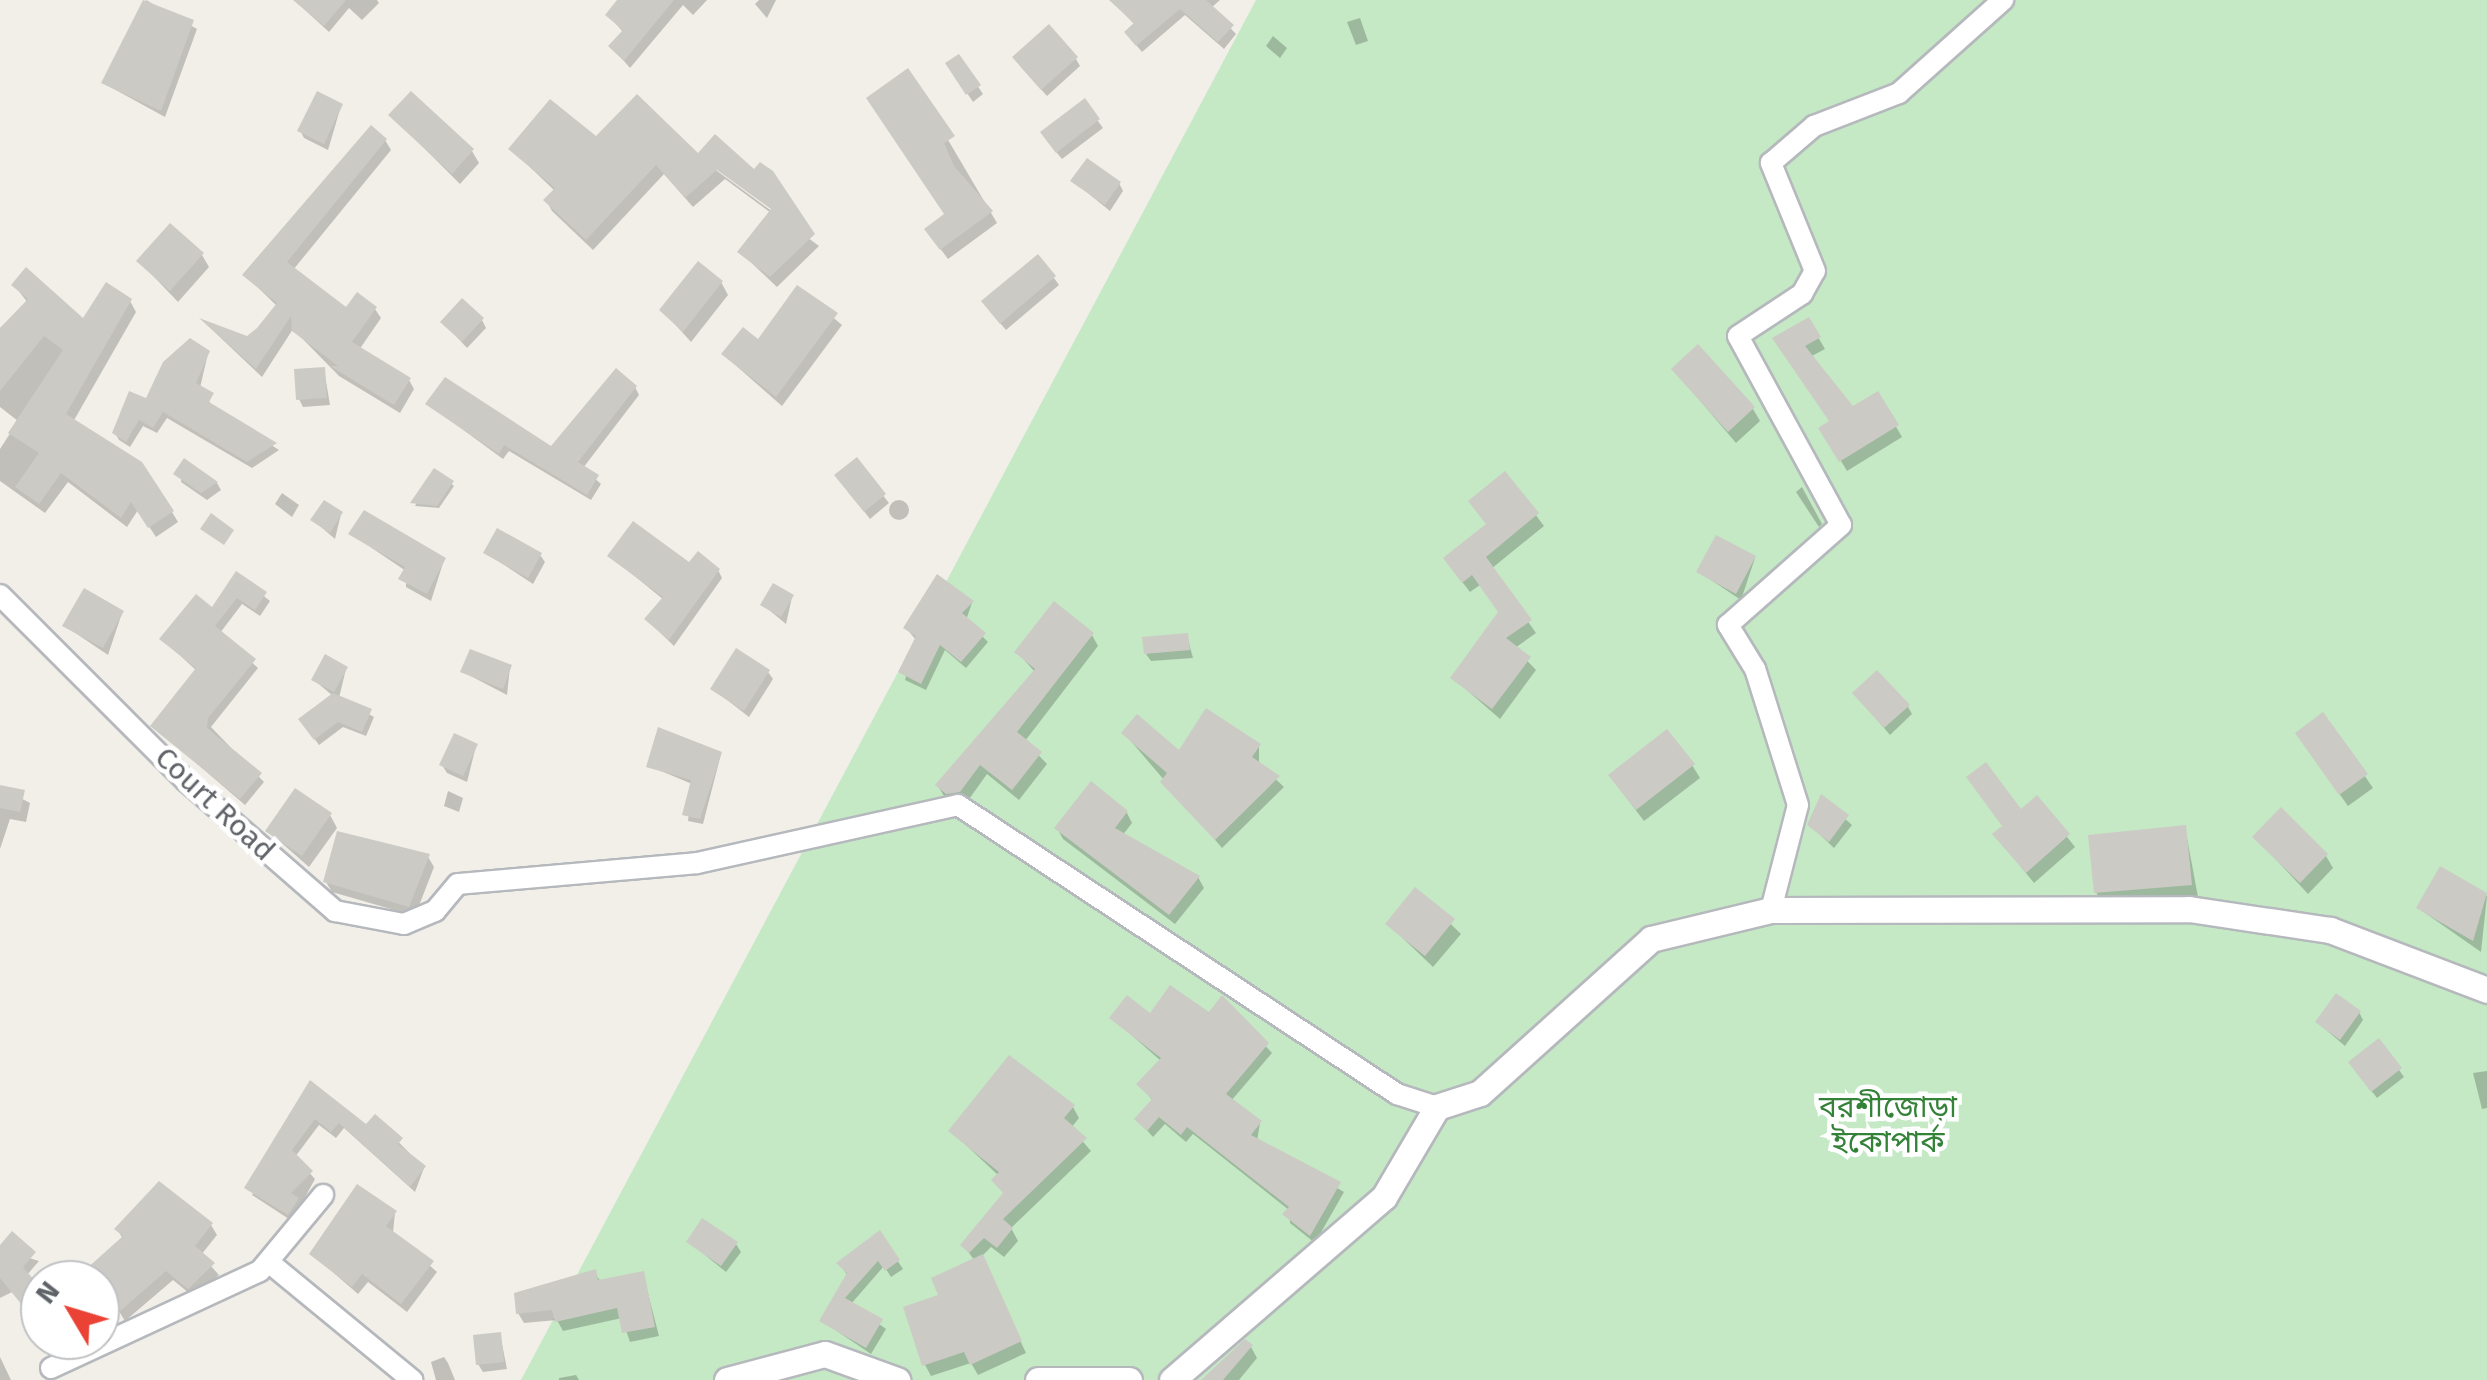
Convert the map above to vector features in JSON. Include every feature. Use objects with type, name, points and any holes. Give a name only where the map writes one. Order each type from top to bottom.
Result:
[{"type":"street","points":[[1771,910],[1798,805],[1755,668],[1728,625],[1840,525],[1738,336],[1802,294],[1815,271],[1771,163],[1814,126],[1899,93],[2004,0]]},
{"type":"street","name":"Court Road","points":[[0,594],[186,781],[334,911],[404,924],[435,910],[458,884],[697,863],[958,805],[1397,1094],[1437,1107]]},
{"type":"street","points":[[1172,1380],[1384,1197],[1437,1107],[1480,1092],[1651,939],[1771,910],[2189,910],[2330,930],[2487,990]]},
{"type":"street","points":[[51,1368],[270,1264],[323,1195]]},
{"type":"street","points":[[270,1264],[412,1380]]},
{"type":"street","points":[[726,1380],[824,1354],[896,1380]]},
{"type":"street","points":[[1038,1380],[1129,1380]]},
{"type":"green space","name":"বরশীজোড়া ইকোপার্ক","points":[[1256,0],[2487,0],[2487,1380],[521,1380]]},
{"type":"building","points":[[143,0],[194,20],[161,111],[101,83]]},
{"type":"building","points":[[293,0],[346,0],[324,26]]},
{"type":"building","points":[[617,0],[674,0],[624,61],[608,46],[623,30],[605,15]]},
{"type":"building","points":[[1109,0],[1206,0],[1234,25],[1218,42],[1180,9],[1136,46],[1124,32],[1134,23]]},
{"type":"building","points":[[1049,24],[1078,57],[1041,90],[1012,57]]},
{"type":"building","points":[[959,54],[981,85],[966,95],[945,63]]},
{"type":"building","points":[[908,68],[955,136],[944,143],[954,166],[993,211],[940,250],[924,229],[944,214],[866,98]]},
{"type":"building","points":[[317,91],[343,104],[324,144],[297,131]]},
{"type":"building","points":[[411,91],[474,149],[452,174],[388,115]]},
{"type":"building","points":[[637,94],[698,153],[715,134],[754,169],[760,162],[773,171],[815,234],[770,277],[737,252],[771,209],[717,170],[685,198],[656,165],[586,240],[543,200],[555,188],[508,149],[550,99],[596,136]]},
{"type":"building","points":[[1085,98],[1100,119],[1056,153],[1040,132]]},
{"type":"building","points":[[371,125],[387,139],[287,262],[346,307],[357,292],[377,307],[352,342],[411,378],[394,405],[330,366],[338,366],[292,331],[291,316],[256,369],[199,318],[247,336],[257,328],[277,303],[242,275]]},
{"type":"building","points":[[1087,158],[1121,182],[1105,205],[1070,181]]},
{"type":"building","points":[[170,223],[204,253],[170,291],[136,261]]},
{"type":"building","points":[[1038,254],[1056,276],[1000,324],[981,301]]},
{"type":"building","points":[[698,261],[723,281],[683,332],[659,310]]},
{"type":"building","points":[[26,267],[83,318],[106,282],[132,299],[66,414],[142,462],[174,511],[148,528],[131,502],[121,518],[61,473],[39,504],[15,487],[39,453],[8,433],[63,350],[44,336],[0,391],[0,328],[28,299],[11,285]]},
{"type":"building","points":[[797,285],[838,313],[776,397],[721,354],[743,327],[758,339]]},
{"type":"building","points":[[462,298],[484,318],[462,342],[440,322]]},
{"type":"building","points":[[1809,317],[1821,337],[1805,346],[1853,406],[1878,391],[1899,425],[1839,462],[1818,428],[1829,421],[1772,338]]},
{"type":"building","points":[[190,338],[210,351],[196,383],[214,393],[209,402],[277,443],[247,462],[163,412],[153,428],[139,420],[126,442],[112,433],[129,391],[146,398],[163,362]]},
{"type":"building","points":[[1698,344],[1755,407],[1728,432],[1671,369]]},
{"type":"building","points":[[325,367],[327,398],[296,400],[294,369]]},
{"type":"building","points":[[616,368],[637,386],[578,462],[599,475],[587,495],[504,445],[499,454],[425,404],[445,377],[551,446]]},
{"type":"building","points":[[857,457],[886,494],[864,512],[834,475]]},
{"type":"building","points":[[184,458],[218,482],[201,493],[173,474]]},
{"type":"building","points":[[434,468],[454,481],[437,506],[410,503]]},
{"type":"building","points":[[1505,471],[1539,513],[1486,557],[1532,620],[1506,638],[1531,657],[1492,709],[1450,678],[1498,612],[1472,575],[1462,583],[1443,558],[1486,524],[1468,501]]},
{"type":"building","points":[[324,500],[343,512],[330,533],[310,520]]},
{"type":"building","points":[[364,510],[446,558],[427,594],[398,579],[405,567],[348,534]]},
{"type":"building","points":[[211,513],[234,530],[224,545],[200,529]]},
{"type":"building","points":[[633,521],[689,562],[698,551],[720,569],[669,640],[644,619],[663,597],[607,556]]},
{"type":"building","points":[[497,528],[542,553],[528,578],[483,553]]},
{"type":"building","points":[[1716,535],[1756,556],[1736,594],[1696,572]]},
{"type":"building","points":[[236,571],[267,592],[255,610],[237,598],[215,626],[256,659],[208,718],[207,728],[262,773],[240,799],[150,726],[196,668],[159,639],[196,594],[212,607]]},
{"type":"building","points":[[937,574],[974,601],[962,613],[986,633],[961,662],[940,645],[921,684],[898,672],[916,636],[903,628]]},
{"type":"building","points":[[773,583],[794,595],[781,617],[760,605]]},
{"type":"building","points":[[84,588],[124,611],[103,648],[62,626]]},
{"type":"building","points":[[1054,601],[1094,633],[1017,732],[1042,752],[1012,790],[980,765],[960,792],[946,794],[935,785],[1035,669],[1014,652]]},
{"type":"building","points":[[1188,633],[1190,650],[1144,654],[1142,637]]},
{"type":"building","points":[[736,648],[770,670],[744,711],[710,689]]},
{"type":"building","points":[[470,649],[512,665],[503,689],[460,672]]},
{"type":"building","points":[[325,654],[348,667],[334,692],[311,680]]},
{"type":"building","points":[[1877,670],[1910,705],[1884,728],[1852,693]]},
{"type":"building","points":[[333,693],[372,709],[362,732],[338,722],[314,740],[298,719]]},
{"type":"building","points":[[1206,708],[1261,744],[1252,757],[1280,776],[1215,840],[1160,782],[1167,773],[1121,733],[1137,714],[1179,750]]},
{"type":"building","points":[[2323,712],[2368,774],[2339,795],[2295,733]]},
{"type":"building","points":[[658,727],[722,752],[700,819],[682,815],[691,780],[646,767]]},
{"type":"building","points":[[1667,729],[1695,764],[1636,810],[1608,775]]},
{"type":"building","points":[[454,733],[478,744],[463,776],[439,765]]},
{"type":"building","points":[[1986,762],[2021,809],[2037,795],[2070,834],[2026,873],[1992,834],[2002,826],[1966,777]]},
{"type":"building","points":[[1091,781],[1128,811],[1115,828],[1200,876],[1169,915],[1054,828]]},
{"type":"building","points":[[0,785],[25,790],[20,812],[0,808]]},
{"type":"building","points":[[295,788],[332,813],[302,856],[265,831]]},
{"type":"building","points":[[1821,794],[1849,815],[1829,842],[1807,825]]},
{"type":"building","points":[[2281,807],[2328,854],[2300,883],[2252,837]]},
{"type":"building","points":[[2186,825],[2192,885],[2094,893],[2088,835]]},
{"type":"building","points":[[337,831],[430,854],[409,907],[323,882]]},
{"type":"building","points":[[2440,866],[2487,893],[2473,941],[2416,908]]},
{"type":"building","points":[[1415,887],[1455,919],[1425,956],[1385,924]]},
{"type":"building","points":[[1170,985],[1209,1012],[1222,995],[1269,1043],[1226,1094],[1262,1121],[1251,1135],[1341,1182],[1310,1236],[1282,1214],[1289,1207],[1187,1127],[1181,1135],[1159,1117],[1147,1131],[1134,1119],[1152,1099],[1136,1084],[1161,1058],[1109,1018],[1127,995],[1150,1013]]},
{"type":"building","points":[[2336,993],[2361,1011],[2340,1040],[2315,1022]]},
{"type":"building","points":[[2379,1038],[2402,1068],[2371,1092],[2348,1062]]},
{"type":"building","points":[[1009,1055],[1075,1105],[1064,1118],[1087,1138],[1003,1219],[1013,1228],[997,1248],[984,1238],[969,1253],[960,1245],[1003,1193],[991,1180],[999,1172],[948,1131]]},
{"type":"building","points":[[310,1080],[366,1124],[375,1114],[403,1138],[398,1144],[426,1166],[410,1187],[339,1123],[331,1132],[315,1119],[292,1150],[313,1171],[291,1193],[299,1198],[288,1215],[244,1188]]},
{"type":"building","points":[[159,1181],[213,1223],[195,1246],[215,1263],[188,1289],[166,1271],[120,1311],[120,1260],[96,1260],[123,1236],[114,1229]]},
{"type":"building","points":[[357,1184],[397,1211],[386,1226],[434,1261],[401,1304],[362,1274],[352,1287],[309,1254]]},
{"type":"building","points":[[702,1218],[738,1242],[721,1266],[686,1242]]},
{"type":"building","points":[[880,1230],[900,1260],[885,1271],[878,1261],[845,1298],[883,1319],[866,1348],[819,1321],[847,1273],[836,1263]]},
{"type":"building","points":[[12,1231],[36,1252],[29,1260],[20,1260],[20,1302],[0,1278],[0,1245]]},
{"type":"building","points":[[983,1254],[1022,1341],[970,1365],[964,1352],[922,1366],[903,1307],[938,1295],[931,1278]]},
{"type":"building","points":[[596,1269],[598,1280],[644,1271],[655,1327],[622,1333],[617,1308],[555,1322],[552,1310],[516,1314],[514,1293]]},
{"type":"building","points":[[501,1332],[504,1362],[476,1365],[473,1335]]},
{"type":"building","points":[[1245,1339],[1253,1345],[1223,1380],[1201,1380]]}]
